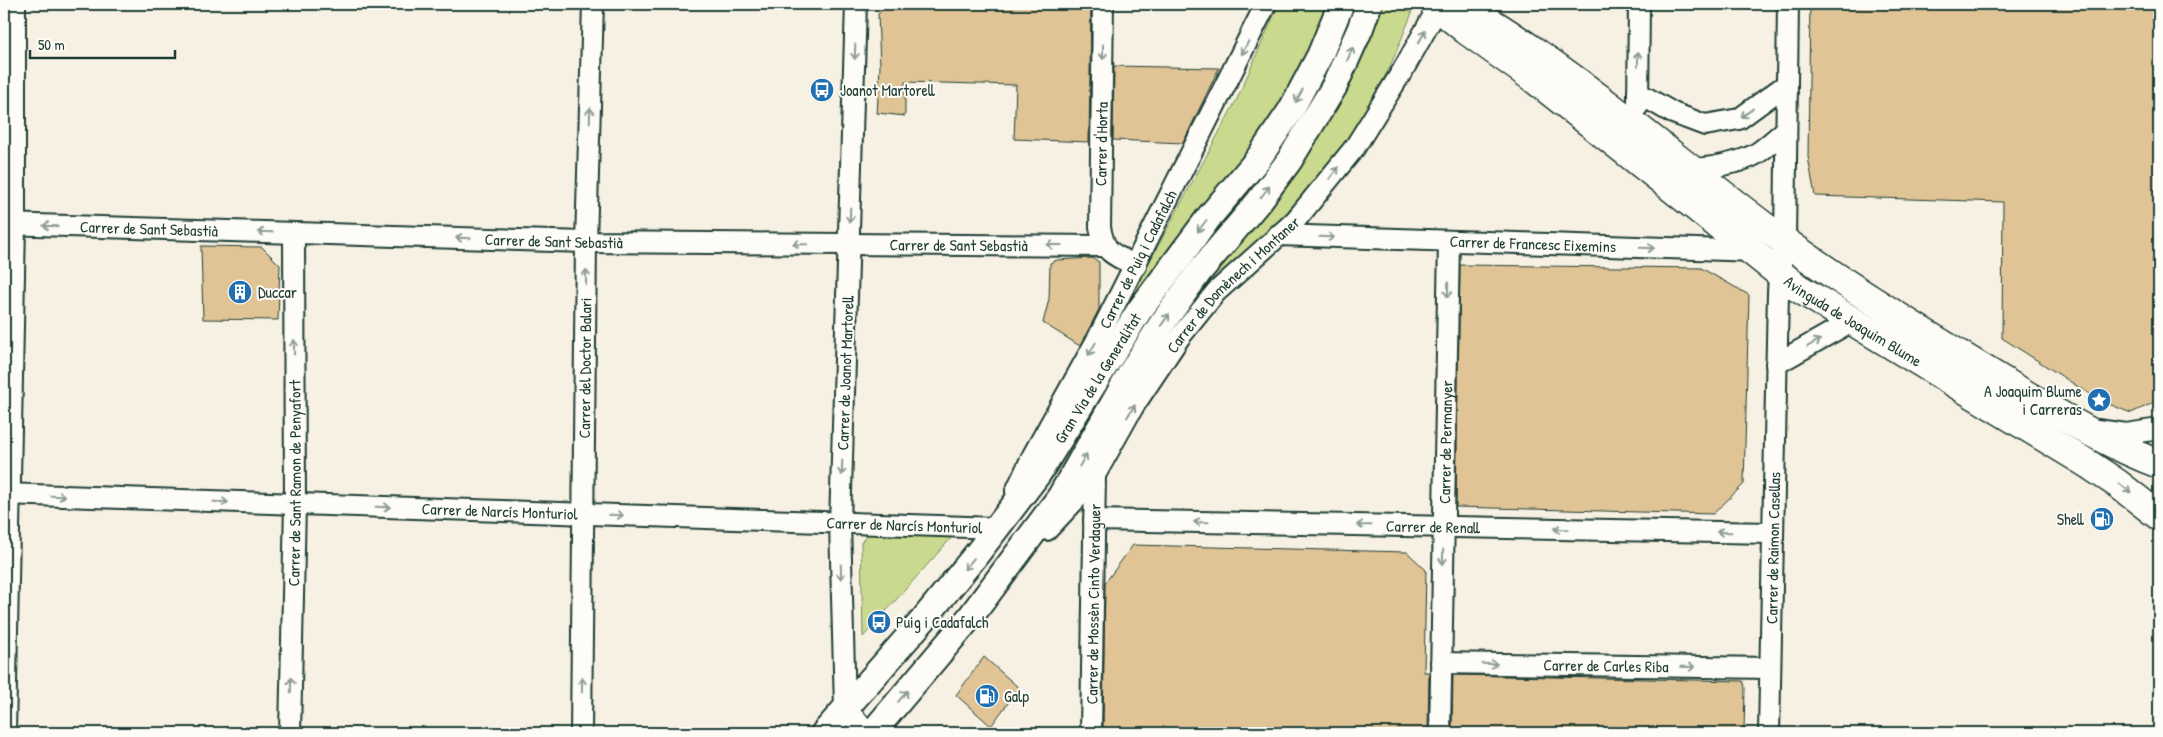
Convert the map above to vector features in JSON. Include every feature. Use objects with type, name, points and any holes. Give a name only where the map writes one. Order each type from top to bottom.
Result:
[{"type":"main road","name":"Avinguda de Joaquim Blume","points":[[1442,5],[1779,274],[1852,321],[2088,464],[2118,484],[2159,516]]},
{"type":"main road","name":"Avinguda de Joaquim Blume","points":[[1442,5],[1478,14],[1514,38],[1638,126],[1785,241],[1892,313],[2116,447],[2159,464]]},
{"type":"street","points":[[5,733],[9,224],[15,4]]},
{"type":"street","name":"Carrer del Doctor Balari","points":[[581,733],[586,242],[593,4]]},
{"type":"street","name":"Carrer de Joanot Martorell","points":[[845,708],[840,523],[856,4]]},
{"type":"street","name":"Carrer d'Horta","points":[[1102,236],[1103,4]]},
{"type":"street","name":"Carrer de Puig i Cadafalch","points":[[1003,520],[1033,455],[1136,266],[1179,175],[1266,4]]},
{"type":"street","name":"Gran Via de la Generalitat","points":[[824,733],[923,620],[1038,474],[1065,434],[1139,311],[1210,216],[1258,159],[1287,116],[1320,55],[1341,4]]},
{"type":"street","name":"Gran Via de la Generalitat","points":[[872,733],[970,616],[1060,497],[1132,371],[1166,319],[1199,272],[1259,201],[1306,136],[1338,78],[1369,4]]},
{"type":"street","points":[[1638,126],[1639,4]]},
{"type":"street","name":"Carrer de Raimon Casellas","points":[[1769,733],[1776,364],[1779,274],[1785,241],[1788,4]]},
{"type":"street","name":"Carrer de Domènech i Montaner","points":[[1014,557],[1056,522],[1094,475],[1133,408],[1179,338],[1216,292],[1295,220],[1355,146],[1404,70],[1442,5]]},
{"type":"street","points":[[1638,93],[1673,113],[1705,125],[1739,119],[1787,84]]},
{"type":"street","name":"Avinguda de Joaquim Blume","points":[[1564,103],[1603,122],[1661,160],[1693,169]]},
{"type":"street","points":[[1693,169],[1727,163],[1758,153],[1786,130]]},
{"type":"street","name":"Carrer de Sant Sebastià","points":[[9,224],[586,242],[849,245],[1102,236]]},
{"type":"street","name":"Carrer de Sant Ramon de Penyafort","points":[[290,733],[295,504],[294,233]]},
{"type":"street","name":"Carrer de Francesc Eixemins","points":[[1278,235],[1752,252],[1769,249],[1785,241]]},
{"type":"street","points":[[1102,236],[1110,252],[1136,266]]},
{"type":"street","name":"Carrer de Permanyer","points":[[1440,733],[1448,241]]},
{"type":"street","points":[[1776,364],[1852,321]]},
{"type":"street","points":[[2080,426],[2126,434],[2159,429]]},
{"type":"street","name":"Carrer de Mossèn Cinto Verdaguer","points":[[1091,733],[1094,475]]},
{"type":"street","name":"Carrer de Narcís Monturiol","points":[[7,494],[840,523],[1003,520]]},
{"type":"street","name":"Carrer de Renall","points":[[1094,520],[1772,533]]},
{"type":"street","name":"Carrer de Carles Riba","points":[[1441,663],[1770,668]]},
{"type":"street","points":[[845,708],[868,733]]},
{"type":"green space","points":[[1279,4],[1327,4],[1294,83],[1266,128],[1107,341],[1237,99]]},
{"type":"green space","points":[[1382,4],[1394,4],[1412,13],[1390,67],[1361,119],[1330,165],[1266,234],[1139,381],[1197,290],[1363,51]]},
{"type":"green space","points":[[871,532],[953,536],[863,637],[861,543],[866,535]]},
{"type":"building","points":[[888,4],[1091,4],[1089,142],[1014,139],[1016,85],[905,82],[905,116],[877,113],[880,67],[878,14]]},
{"type":"building","points":[[1810,4],[2159,4],[2159,398],[2151,404],[2131,413],[2099,400],[2002,338],[2003,202],[1815,196],[1808,157]]},
{"type":"building","points":[[1114,66],[1219,68],[1183,143],[1113,140]]},
{"type":"building","name":"Duccar","points":[[201,246],[262,247],[280,265],[278,320],[203,319]]},
{"type":"building","points":[[1092,258],[1099,262],[1099,309],[1080,346],[1043,323],[1049,299],[1050,263],[1057,260]]},
{"type":"building","points":[[1460,265],[1701,268],[1749,295],[1744,484],[1713,514],[1456,507]]},
{"type":"building","points":[[1133,545],[1407,552],[1426,570],[1424,672],[1429,672],[1428,733],[1103,733],[1105,583]]},
{"type":"building","points":[[984,657],[1019,688],[991,726],[956,695]]},
{"type":"building","points":[[1453,675],[1743,681],[1745,688],[1744,733],[1452,733]]},
{"type":"place","name":"Joanot Martorell","points":[[822,90]]},
{"type":"place","name":"Duccar","points":[[240,292]]},
{"type":"place","name":"A Joaquim Blume i Carreras","points":[[2099,400]]},
{"type":"place","name":"Shell","points":[[2102,519]]},
{"type":"place","name":"Puig i Cadafalch","points":[[879,622]]},
{"type":"place","name":"Galp","points":[[987,696]]}]
